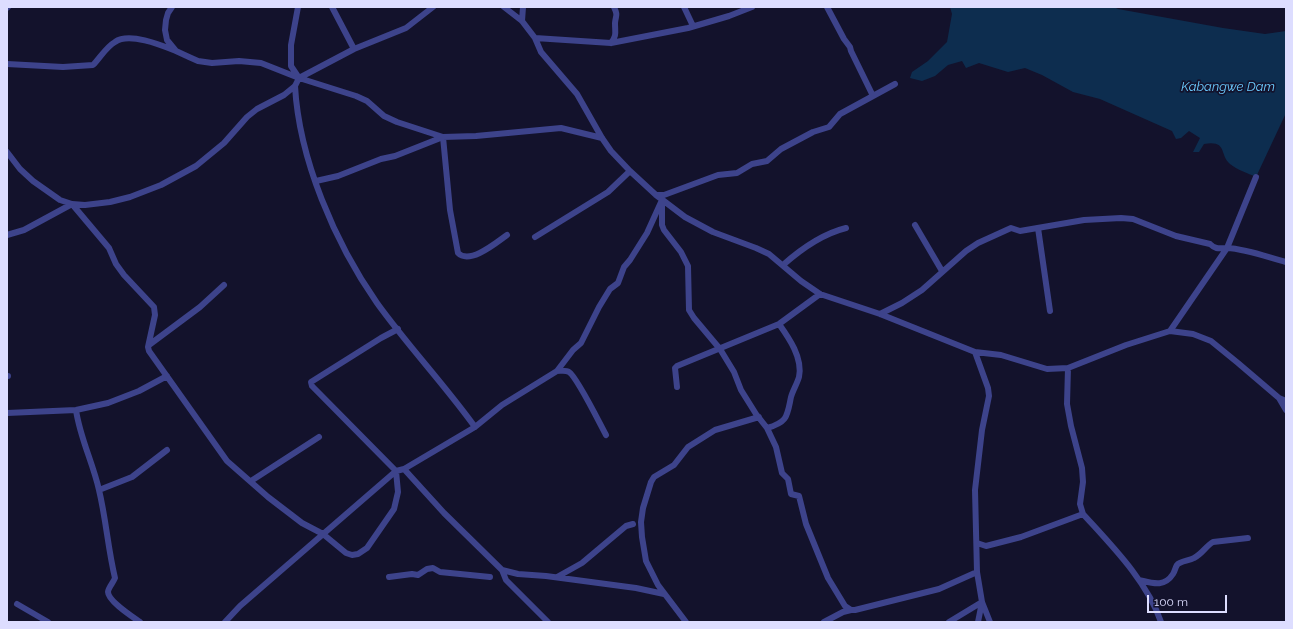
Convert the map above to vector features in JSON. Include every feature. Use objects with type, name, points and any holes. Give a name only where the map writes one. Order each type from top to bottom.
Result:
[{"type":"street","points":[[172,7],[168,13],[165,30],[167,40],[176,51]]},
{"type":"street","points":[[298,7],[291,45],[291,66],[299,78]]},
{"type":"street","points":[[332,7],[354,49]]},
{"type":"street","points":[[7,152],[20,170],[32,181],[60,200],[72,204],[85,205],[110,202],[130,197],[161,185],[196,166],[224,143],[247,117],[257,109],[284,95],[294,86],[299,78],[354,49],[406,28],[433,7]]},
{"type":"street","points":[[504,7],[522,21],[535,38],[541,52],[577,94],[611,151],[656,195],[685,217],[713,232],[769,254],[801,281],[820,294],[880,314],[975,352],[1001,355],[1047,369],[1068,368],[1126,345],[1170,331],[1193,334],[1211,341],[1279,398],[1286,401]]},
{"type":"street","points":[[522,7],[522,21]]},
{"type":"street","points":[[611,43],[616,37],[615,23],[617,16],[614,7]]},
{"type":"street","points":[[684,7],[693,26]]},
{"type":"street","points":[[535,38],[611,43],[693,26],[729,16],[752,7]]},
{"type":"street","points":[[827,7],[844,40],[850,47],[873,96]]},
{"type":"street","points":[[7,64],[64,67],[94,66],[115,41],[126,38],[157,44],[198,61],[212,63],[239,61],[261,63],[299,78],[356,96],[366,101],[384,116],[397,122],[443,137],[476,136],[561,128],[602,138]]},
{"type":"street","points":[[656,195],[664,195],[718,175],[736,174],[752,164],[766,161],[781,149],[813,132],[829,128],[840,114],[895,84]]},
{"type":"street","points":[[294,86],[296,109],[302,137],[321,196],[345,250],[361,279],[475,427]]},
{"type":"street","points":[[316,181],[338,176],[443,137]]},
{"type":"street","points":[[443,137],[450,210],[458,253],[461,256],[470,256],[480,253],[508,235]]},
{"type":"street","points":[[535,237],[608,192],[630,171]]},
{"type":"street","points":[[1170,331],[1227,248],[1256,178]]},
{"type":"street","points":[[662,200],[662,225],[664,230],[681,252],[688,266],[689,310],[720,349],[734,372],[741,390],[767,428],[776,447],[782,473],[788,479],[791,494],[799,496],[806,524],[828,578],[845,606],[851,610]]},
{"type":"street","points":[[225,622],[240,606],[396,471],[404,469],[475,427],[502,405],[557,371],[581,342],[610,289],[618,283],[624,267],[647,233],[662,200]]},
{"type":"street","points":[[7,235],[24,230],[72,204]]},
{"type":"street","points":[[72,204],[109,248],[116,264],[124,275],[154,307],[155,316],[148,347],[149,350],[227,461],[268,497],[302,523],[322,534],[346,553],[352,555],[358,554],[367,548],[394,509],[398,492],[396,471],[311,384],[313,380],[398,329]]},
{"type":"street","points":[[880,314],[902,303],[922,290],[942,271],[978,243],[1012,228],[1020,231],[1084,220],[1121,218],[1133,219],[1176,236],[1210,244],[1219,250],[1227,248],[1262,255],[1286,262]]},
{"type":"street","points":[[915,225],[942,271]]},
{"type":"street","points":[[783,265],[792,257],[821,238],[834,231],[846,228]]},
{"type":"street","points":[[1038,228],[1050,311]]},
{"type":"street","points":[[149,345],[200,307],[224,285]]},
{"type":"street","points":[[678,387],[675,368],[677,366],[779,324],[820,294]]},
{"type":"street","points":[[767,428],[776,426],[785,419],[792,393],[799,376],[798,360],[795,351],[779,324]]},
{"type":"street","points":[[975,352],[988,388],[989,396],[982,430],[974,490],[977,572],[982,602],[990,622]]},
{"type":"street","points":[[1068,368],[1067,404],[1082,468],[1083,482],[1080,504],[1083,514],[1139,580],[1149,594],[1162,622]]},
{"type":"street","points":[[557,371],[569,372],[578,384],[606,435]]},
{"type":"street","points":[[7,413],[76,410],[108,403],[138,391],[167,376]]},
{"type":"street","points":[[1279,398],[1286,410]]},
{"type":"street","points":[[76,410],[80,431],[100,490],[106,524],[109,553],[115,578],[108,590],[108,594],[111,600],[140,622]]},
{"type":"street","points":[[686,622],[664,594],[653,577],[646,562],[641,522],[651,482],[654,477],[674,466],[688,448],[715,430],[759,417]]},
{"type":"street","points":[[251,482],[319,437]]},
{"type":"street","points":[[100,490],[132,477],[167,450]]},
{"type":"street","points":[[404,469],[444,513],[502,570],[506,580],[548,622]]},
{"type":"street","points":[[977,543],[986,546],[1021,537],[1083,514]]},
{"type":"street","points":[[557,578],[582,563],[626,526],[633,524]]},
{"type":"street","points":[[1139,580],[1157,585],[1170,578],[1179,563],[1195,558],[1202,553],[1209,544],[1213,542],[1248,538]]},
{"type":"street","points":[[389,578],[418,575],[427,569],[433,568],[440,572],[490,577]]},
{"type":"street","points":[[502,570],[518,574],[636,588],[664,594]]},
{"type":"street","points":[[824,622],[844,612],[939,589],[977,572]]},
{"type":"street","points":[[950,622],[982,602]]},
{"type":"street","points":[[978,622],[982,602]]},
{"type":"street","points":[[17,604],[48,622]]},
{"type":"water","name":"Kabangwe Dam","points":[[950,7],[1114,7],[1118,9],[1223,28],[1265,34],[1286,31],[1286,113],[1256,177],[1239,170],[1230,164],[1222,149],[1217,144],[1204,144],[1199,152],[1193,152],[1200,138],[1189,131],[1181,138],[1176,139],[1172,131],[1100,99],[1073,92],[1042,75],[1025,68],[1008,72],[979,63],[966,68],[962,61],[948,65],[935,76],[922,81],[910,78],[912,72],[928,61],[947,42],[952,14]]}]
